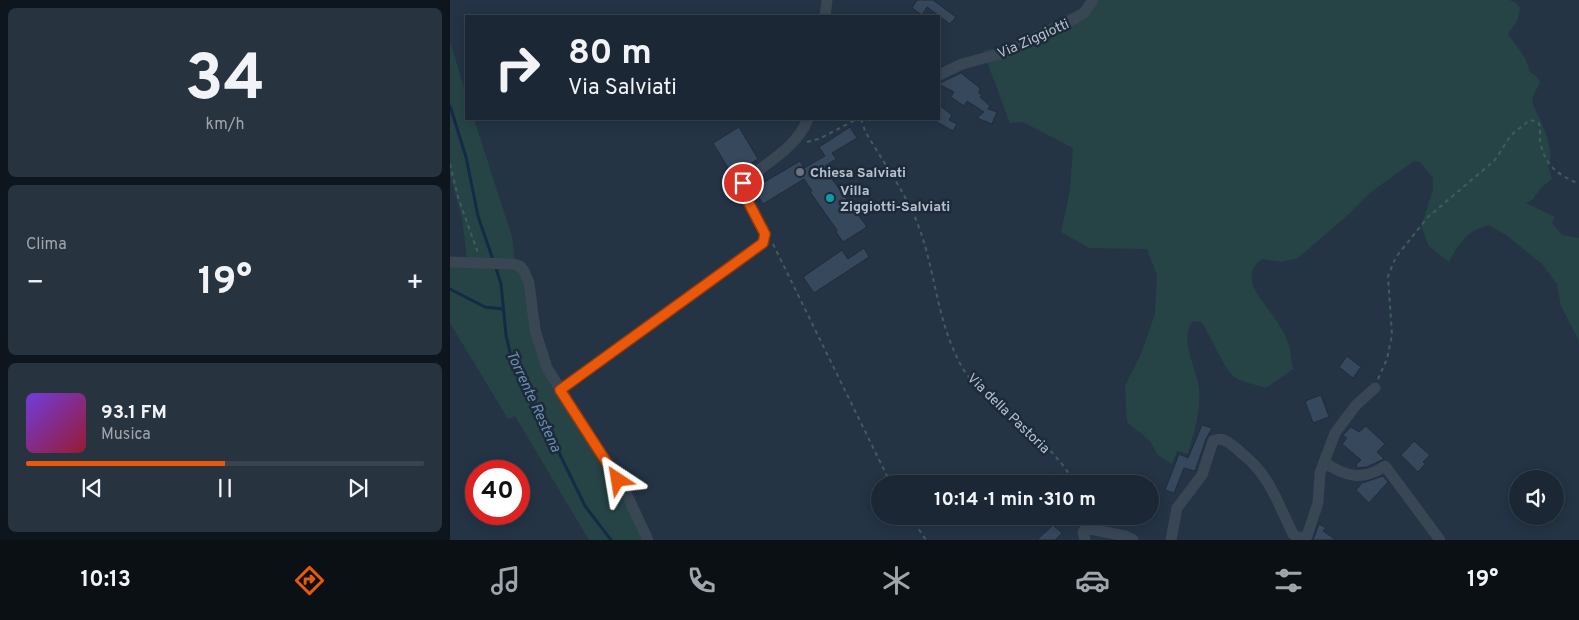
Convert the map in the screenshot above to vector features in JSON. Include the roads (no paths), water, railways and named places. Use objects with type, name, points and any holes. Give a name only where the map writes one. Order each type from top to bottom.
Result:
[{"type":"street","points":[[825,15],[827,0]]},
{"type":"street","points":[[827,0],[833,15]]},
{"type":"street","name":"Via Ziggiotti","points":[[940,75],[962,64],[1007,52],[1067,23],[1084,13],[1092,0]]},
{"type":"street","points":[[560,390],[763,243],[765,234],[741,188],[743,183],[791,146],[808,120]]},
{"type":"street","points":[[450,262],[514,264],[520,266],[524,271],[528,283],[539,347],[547,368],[627,495],[648,540]]},
{"type":"street","points":[[1171,540],[1177,508],[1202,475],[1213,441],[1218,438],[1222,438],[1230,444],[1258,468],[1268,483],[1293,534],[1299,538],[1307,536],[1318,503],[1318,484],[1335,433],[1356,405],[1375,388]]},
{"type":"street","points":[[1324,462],[1340,471],[1358,477],[1376,472],[1385,466],[1440,540]]},
{"type":"street","points":[[1085,540],[1083,532],[1085,529],[1125,536],[1133,540]]},
{"type":"waterway","name":"Torrente Restena","points":[[450,106],[466,157],[478,216],[493,260]]},
{"type":"waterway","name":"Torrente Restena","points":[[495,265],[501,284],[506,335],[512,361],[522,386],[548,430],[585,506],[611,540]]},
{"type":"waterway","points":[[450,289],[485,307],[503,309]]},
{"type":"place","name":"Chiesa Salviati","points":[[800,172]]},
{"type":"place","name":"Villa Ziggiotti-Salviati","points":[[830,198]]}]
